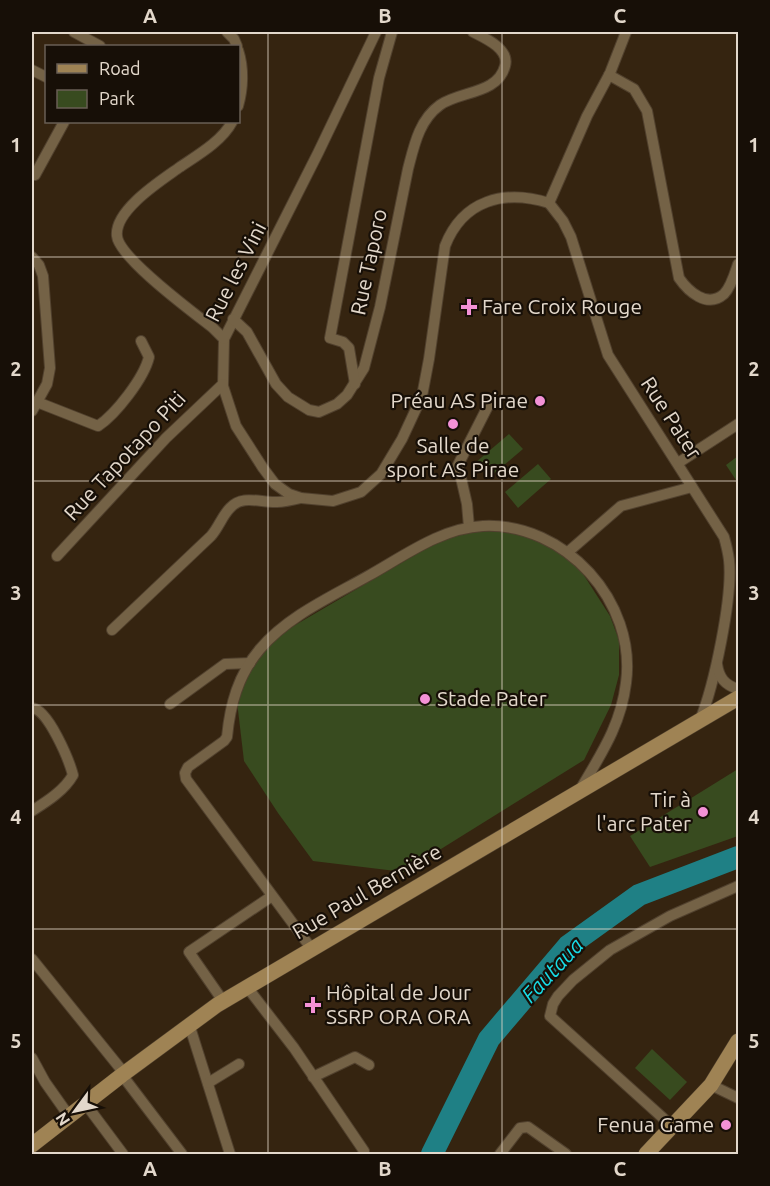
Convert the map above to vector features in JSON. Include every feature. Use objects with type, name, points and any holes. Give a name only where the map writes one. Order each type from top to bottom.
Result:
[{"type":"main road","name":"Rue Paul Bernière","points":[[32,1145],[189,1024],[223,1001],[738,698]]},
{"type":"main road","points":[[646,1155],[711,1085],[738,1041]]},
{"type":"street","points":[[74,32],[98,45]]},
{"type":"street","points":[[227,32],[237,45]]},
{"type":"street","name":"Rue les Vini","points":[[376,32],[224,339],[223,384],[236,426],[252,454],[275,484],[289,494],[301,498],[333,501],[361,492],[381,474],[402,439],[422,396],[445,246],[451,232],[459,220],[476,206],[504,198],[549,202]]},
{"type":"street","points":[[355,384],[349,348],[343,342],[330,338],[379,78],[392,32]]},
{"type":"street","name":"Rue Taporo","points":[[233,319],[247,332],[276,384],[288,397],[299,404],[319,412],[328,409],[338,404],[355,384],[364,368],[373,337],[408,170],[420,129],[442,104],[491,85],[504,71],[506,62],[503,52],[473,32]]},
{"type":"street","points":[[549,202],[587,116],[609,75],[626,32]]},
{"type":"street","points":[[240,60],[242,71],[240,90]]},
{"type":"street","points":[[609,75],[634,89],[647,111],[680,278],[695,295],[704,299],[714,299],[723,295],[738,264]]},
{"type":"street","points":[[35,175],[63,123]]},
{"type":"street","points":[[224,339],[132,260],[116,236],[123,217],[151,186],[201,153],[219,138],[231,123]]},
{"type":"street","name":"Rue Pater","points":[[549,202],[571,237],[608,355],[724,537],[729,560],[727,598],[708,700],[699,720]]},
{"type":"street","points":[[32,257],[39,265],[43,276],[50,368],[46,384],[34,407],[100,425],[129,393],[144,370],[149,357],[141,341]]},
{"type":"street","name":"Rue Tapotapo Piti","points":[[57,556],[166,438],[223,384]]},
{"type":"street","points":[[468,528],[458,465],[489,404]]},
{"type":"street","points":[[678,463],[738,424]]},
{"type":"street","points":[[567,552],[621,506],[692,487]]},
{"type":"street","points":[[112,630],[217,529],[228,509],[236,503],[251,500],[278,502],[301,498]]},
{"type":"street","points":[[312,948],[186,779],[185,772],[226,738],[234,694],[250,663],[277,632],[300,614],[422,545],[468,528],[484,526],[516,528],[535,533],[567,552],[594,577],[612,603],[622,630],[627,664],[627,681],[616,727],[580,790]]},
{"type":"street","points":[[717,658],[719,675],[723,681],[738,688]]},
{"type":"street","points":[[170,704],[225,664],[250,663]]},
{"type":"street","points":[[32,708],[43,713],[49,722],[73,775],[52,797],[32,811]]},
{"type":"street","points":[[673,1127],[550,1016],[553,1004],[573,980],[610,950],[670,916],[738,886]]},
{"type":"street","points":[[223,1001],[189,952],[272,896]]},
{"type":"street","points":[[32,959],[123,1074],[182,1155]]},
{"type":"street","points":[[247,987],[294,1048],[364,1151]]},
{"type":"street","points":[[189,1024],[230,1155]]},
{"type":"street","points":[[313,1077],[355,1057],[369,1065]]},
{"type":"street","points":[[32,1058],[45,1082],[69,1116]]},
{"type":"street","points":[[208,1083],[239,1064]]},
{"type":"street","points":[[711,1085],[738,1098]]},
{"type":"street","points":[[86,1103],[123,1155]]},
{"type":"street","points":[[500,1155],[520,1128],[524,1126],[566,1155]]},
{"type":"green space","points":[[509,434],[523,449],[489,478],[475,463]]},
{"type":"green space","points":[[738,456],[738,483],[726,465]]},
{"type":"green space","points":[[538,464],[551,479],[518,508],[505,492]]},
{"type":"green space","name":"Stade Pater","points":[[491,527],[551,542],[578,566],[610,616],[619,640],[619,675],[611,705],[584,760],[404,872],[313,861],[244,761],[236,693],[255,658],[280,634],[449,535]]},
{"type":"green space","name":"Tir à l'arc Pater","points":[[738,769],[738,836],[650,867],[630,836]]},
{"type":"green space","points":[[652,1049],[687,1082],[670,1100],[635,1068]]},
{"type":"waterway","name":"Fautaua","points":[[432,1154],[489,1039],[568,946],[639,895],[738,857]]},
{"type":"place","name":"Fare Croix Rouge","points":[[469,307]]},
{"type":"place","name":"Préau AS Pirae","points":[[540,401]]},
{"type":"place","name":"Salle de sport AS Pirae","points":[[453,424]]},
{"type":"place","name":"Stade Pater","points":[[425,699]]},
{"type":"place","name":"Tir à l'arc Pater","points":[[703,812]]},
{"type":"place","name":"Hôpital de Jour SSRP ORA ORA","points":[[313,1005]]},
{"type":"place","name":"Fenua Game","points":[[726,1125]]}]
